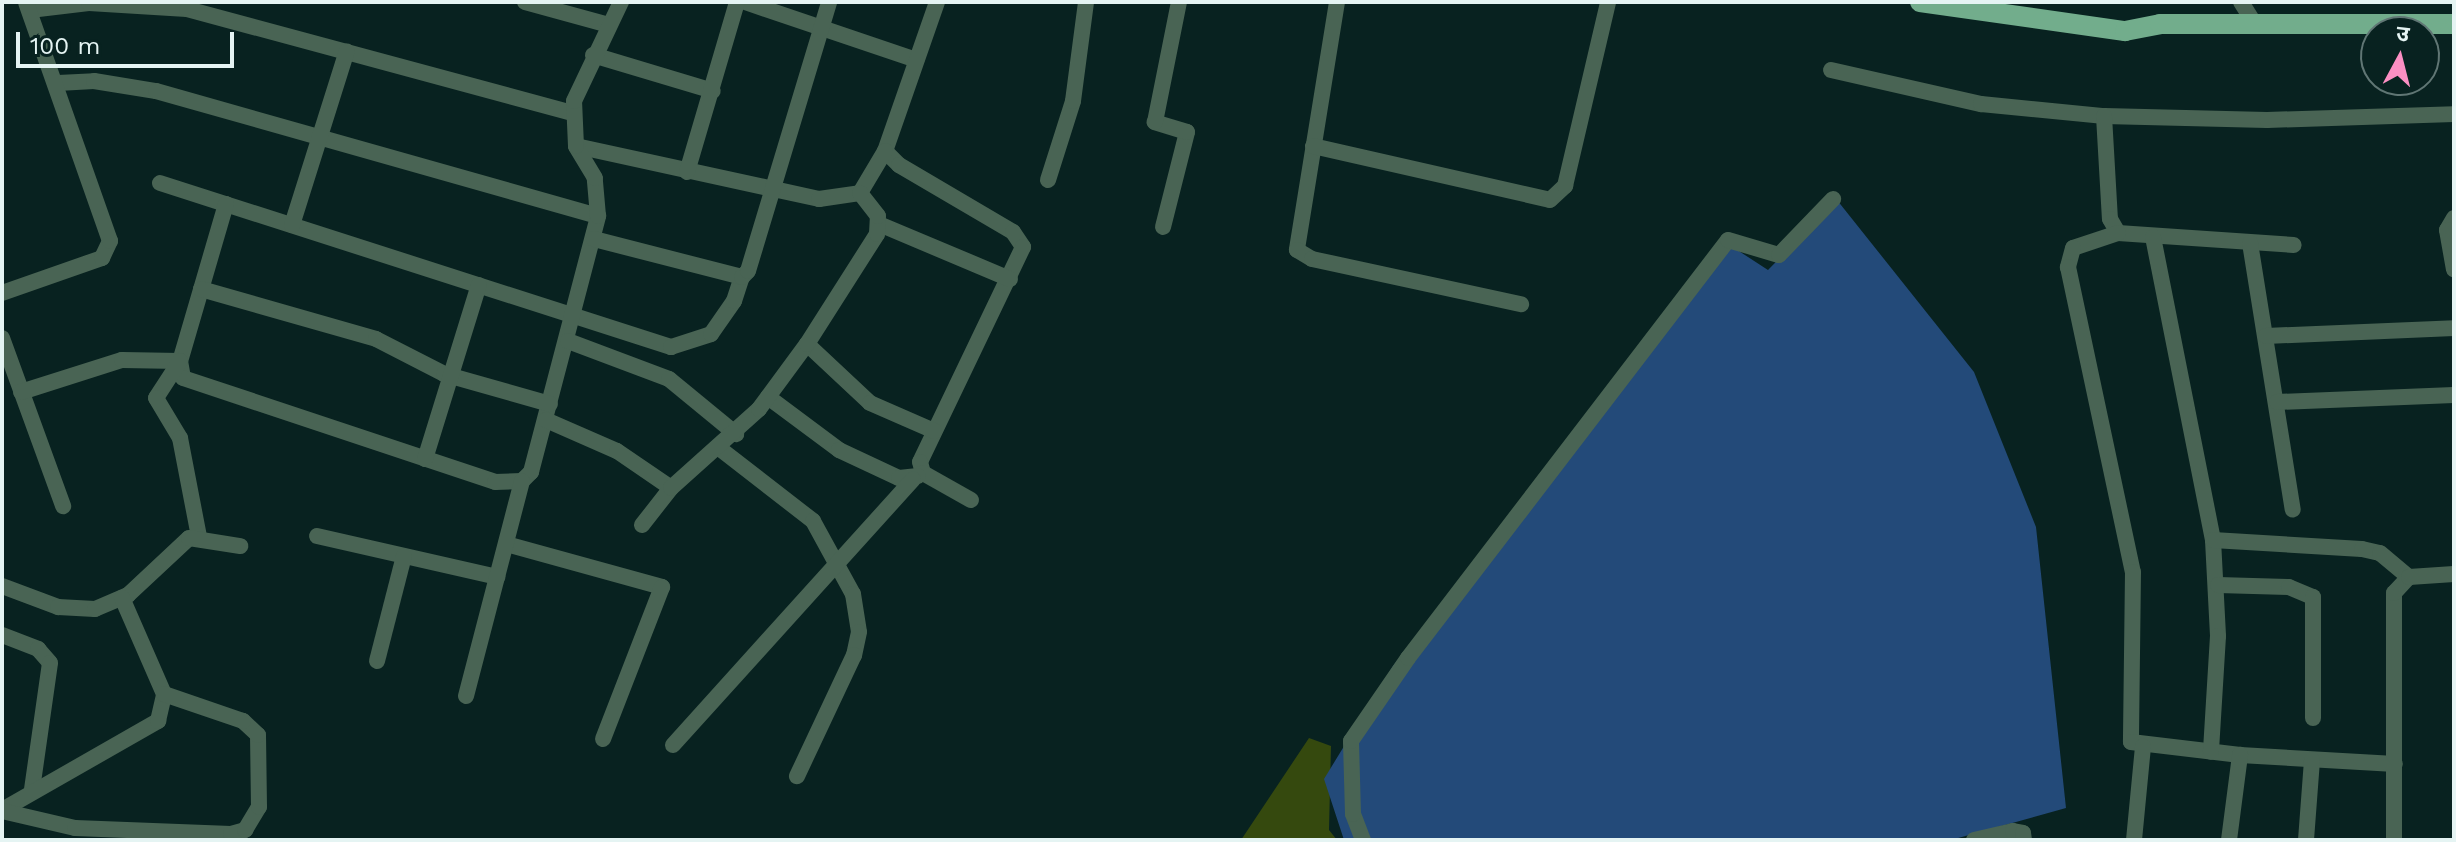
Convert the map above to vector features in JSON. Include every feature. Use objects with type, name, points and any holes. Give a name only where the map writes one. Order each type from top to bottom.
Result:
[{"type":"main road","points":[[1920,2],[2125,31],[2160,24]]},
{"type":"main road","points":[[1989,2],[2160,24],[2454,24]]},
{"type":"street","points":[[525,2],[570,8],[609,25]]},
{"type":"street","points":[[466,696],[522,481],[531,472],[594,239],[598,216],[595,178],[576,146],[573,113],[593,55],[621,2]]},
{"type":"street","points":[[687,172],[737,2]]},
{"type":"street","points":[[745,2],[916,60]]},
{"type":"street","points":[[160,183],[575,316],[649,343],[693,344],[711,334],[725,317],[742,277],[829,2]]},
{"type":"street","points":[[860,193],[885,151],[937,2]]},
{"type":"street","points":[[1048,180],[1073,101],[1086,2]]},
{"type":"street","points":[[1163,227],[1187,132],[1155,122],[1179,2]]},
{"type":"street","points":[[1337,2],[1296,241],[1302,256],[1521,304]]},
{"type":"street","points":[[1313,146],[1550,200],[1565,186],[1608,2]]},
{"type":"street","points":[[2241,2],[2255,24]]},
{"type":"street","points":[[2,293],[102,258],[108,249],[110,233],[28,6],[57,3],[187,9],[573,113]]},
{"type":"street","points":[[292,225],[347,51]]},
{"type":"street","points":[[593,55],[713,91]]},
{"type":"street","points":[[1831,70],[1981,104],[2104,116],[2267,120],[2454,114]]},
{"type":"street","points":[[58,83],[94,81],[146,89],[598,216]]},
{"type":"street","points":[[2104,116],[2110,219],[2118,233]]},
{"type":"street","points":[[576,146],[771,191],[819,199],[860,193]]},
{"type":"street","points":[[673,745],[740,665],[918,476],[920,462],[934,431],[1021,256],[1021,240],[899,165],[885,151]]},
{"type":"street","points":[[860,193],[879,224],[1010,279]]},
{"type":"street","points":[[1363,840],[1353,814],[1351,741],[1408,658],[1728,240],[1779,255],[1833,199]]},
{"type":"street","points":[[226,204],[180,361],[180,371],[191,384],[495,482],[522,481]]},
{"type":"street","points":[[2454,218],[2447,230],[2454,269]]},
{"type":"street","points":[[642,525],[671,488],[736,434],[768,397],[807,344],[879,224]]},
{"type":"street","points":[[2294,245],[2118,233],[2073,248],[2068,267],[2133,572],[2128,729],[2131,742],[2143,746],[2395,764]]},
{"type":"street","points":[[2153,237],[2213,540],[2218,585],[2211,752]]},
{"type":"street","points":[[594,239],[742,277]]},
{"type":"street","points":[[2250,243],[2293,510]]},
{"type":"street","points":[[425,459],[479,285]]},
{"type":"street","points":[[201,289],[376,339],[451,375],[548,412],[617,451],[671,488]]},
{"type":"street","points":[[2266,336],[2454,328]]},
{"type":"street","points":[[2,338],[63,506]]},
{"type":"street","points":[[568,341],[669,379],[736,434]]},
{"type":"street","points":[[807,344],[870,403],[934,431]]},
{"type":"street","points":[[21,392],[122,360],[180,361]]},
{"type":"street","points":[[180,361],[156,398],[180,438],[199,537]]},
{"type":"street","points":[[2277,402],[2454,395]]},
{"type":"street","points":[[768,397],[839,450],[885,473],[918,476],[971,500]]},
{"type":"street","points":[[719,448],[800,507],[839,563],[853,594],[859,632],[797,776]]},
{"type":"street","points":[[317,536],[497,577]]},
{"type":"street","points":[[2,586],[78,611],[122,598],[178,543],[199,537],[240,546]]},
{"type":"street","points":[[2213,540],[2362,549],[2380,553],[2409,577]]},
{"type":"street","points":[[506,544],[662,587],[603,739]]},
{"type":"street","points":[[377,661],[404,556]]},
{"type":"street","points":[[2394,840],[2392,605],[2399,583],[2409,577],[2454,574]]},
{"type":"street","points":[[2218,585],[2289,587],[2313,597],[2313,718]]},
{"type":"street","points":[[2,810],[32,789],[158,721],[164,694],[122,598]]},
{"type":"street","points":[[2,635],[38,649],[50,663],[32,789]]},
{"type":"street","points":[[2,810],[75,828],[231,834],[245,830],[259,807],[258,735],[243,721],[164,694]]},
{"type":"street","points":[[2134,840],[2143,746]]},
{"type":"street","points":[[2229,840],[2240,755]]},
{"type":"street","points":[[2306,840],[2312,760]]},
{"type":"street","points":[[1974,840],[2013,831],[2023,833],[2024,840]]},
{"type":"green space","points":[[1309,738],[1331,746],[1329,830],[1337,840],[1241,840]]},
{"type":"water","points":[[1837,200],[1974,372],[2036,527],[2066,808],[1951,840],[1344,840],[1324,779],[1393,666],[1728,244],[1768,270]]}]
